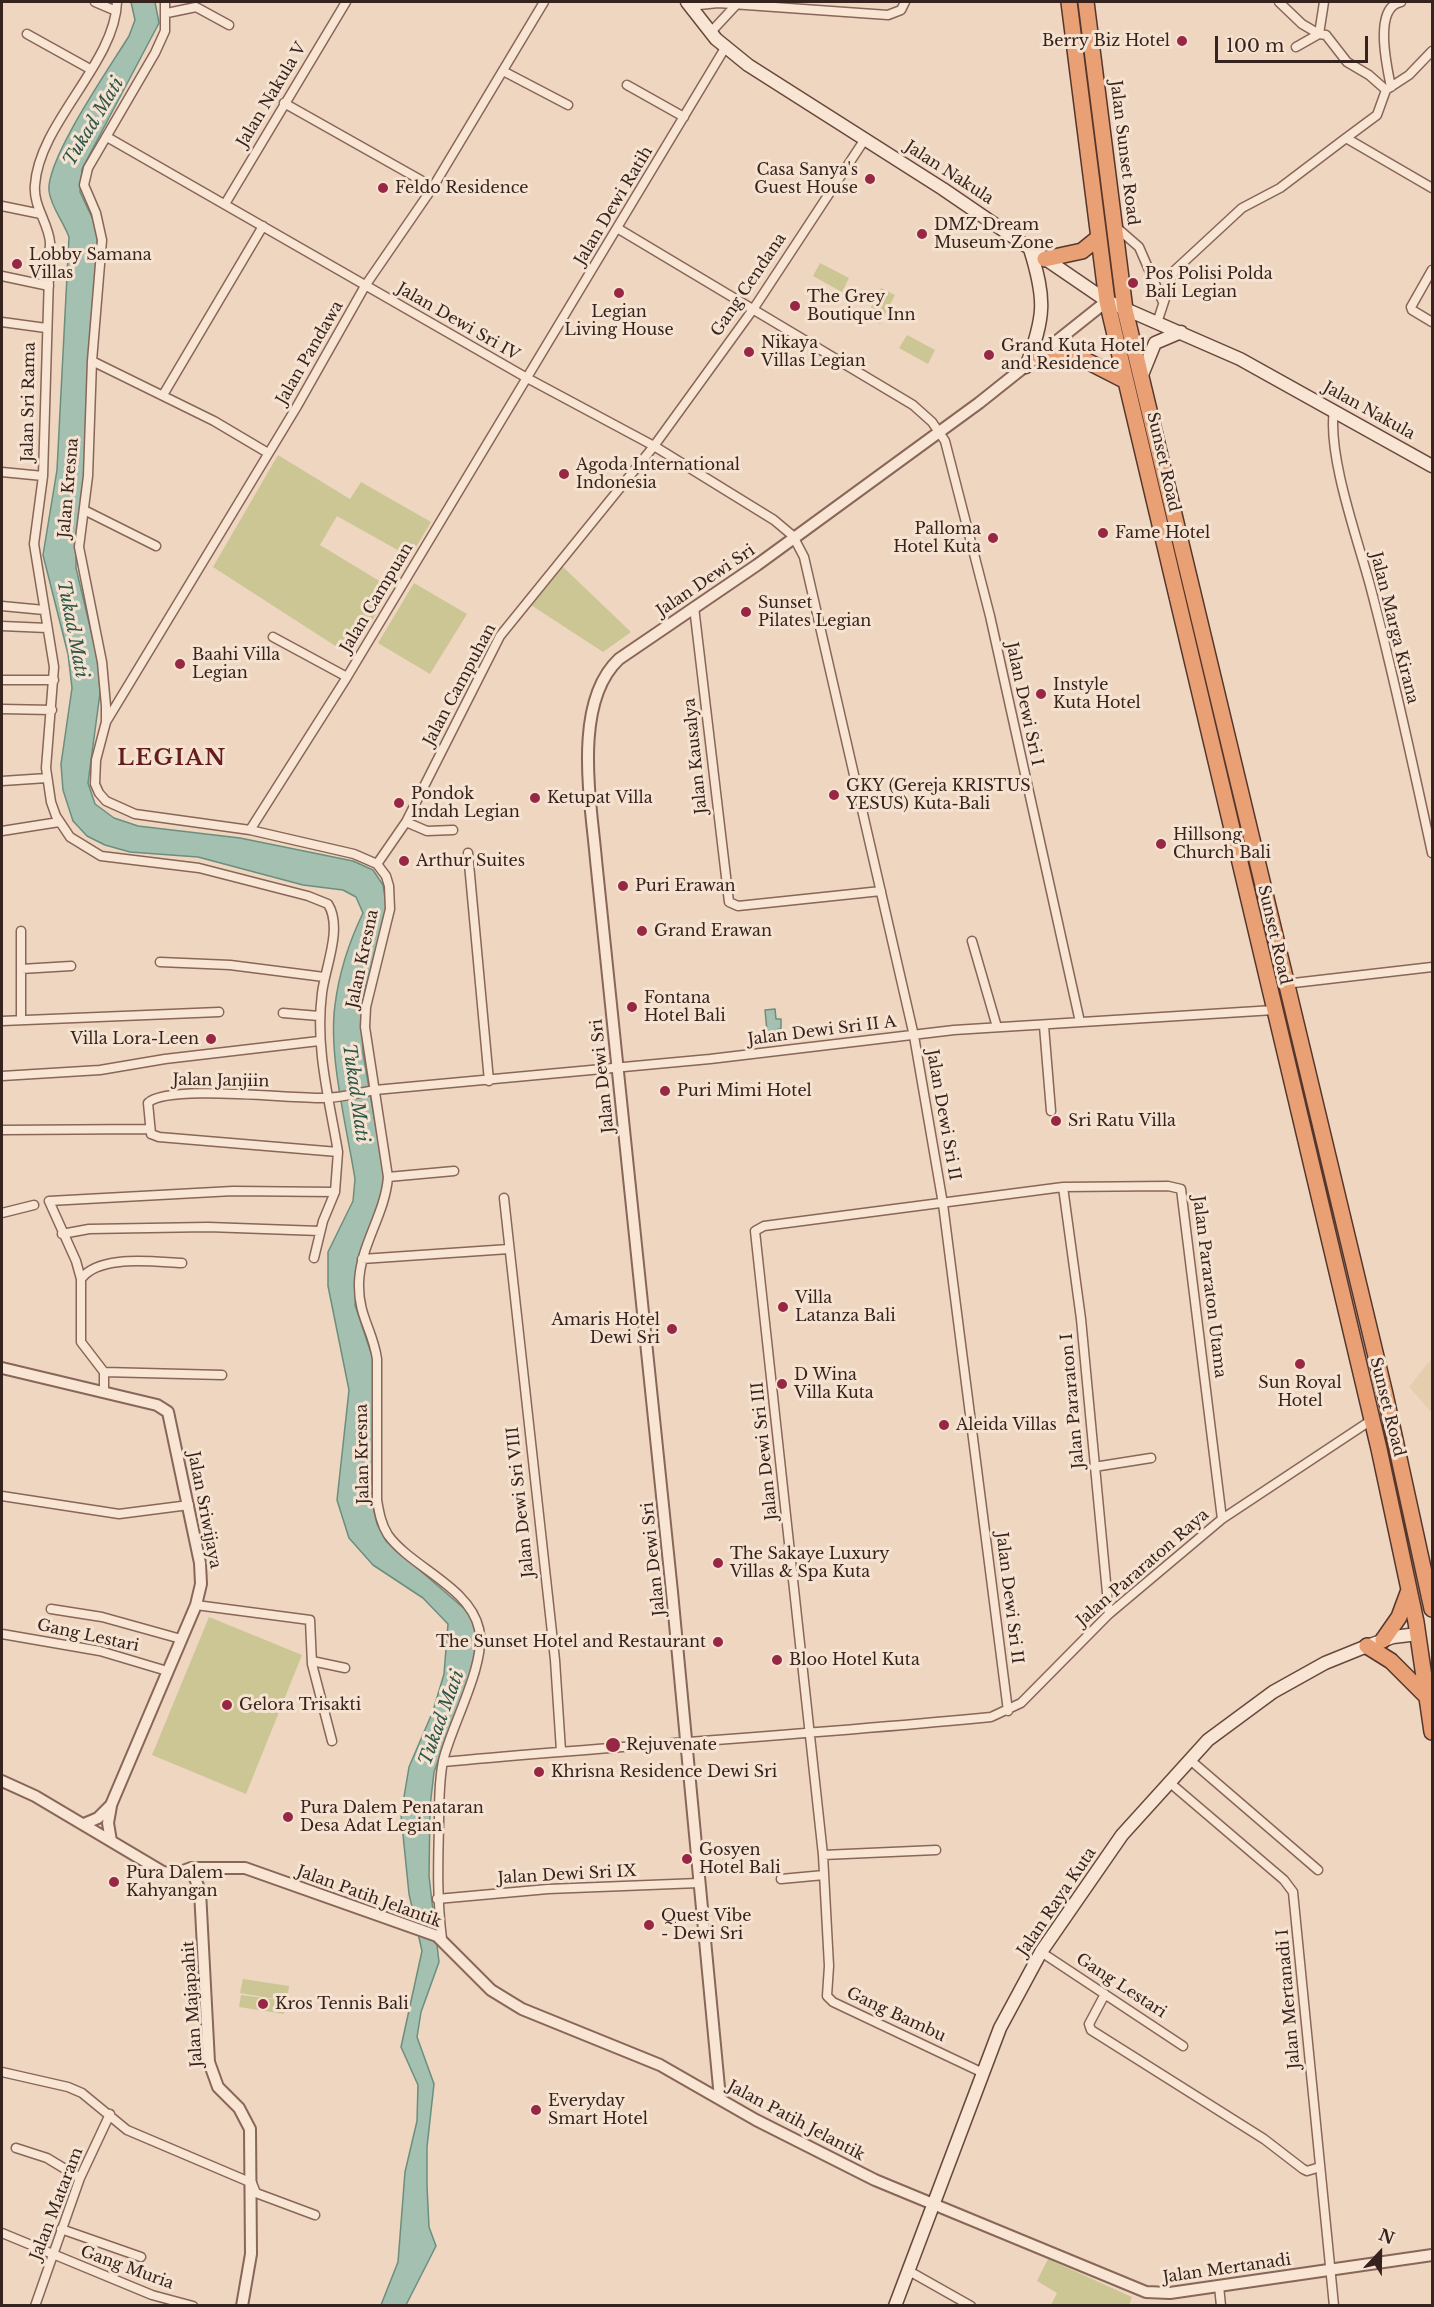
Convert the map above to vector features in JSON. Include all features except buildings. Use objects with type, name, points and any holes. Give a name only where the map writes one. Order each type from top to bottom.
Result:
[{"type":"highway","name":"Sunset Road","points":[[1070,2],[1107,301],[1409,1589],[1422,1628],[1432,1732]]},
{"type":"highway","name":"Jalan Sunset Road","points":[[1086,2],[1125,310]]},
{"type":"highway","points":[[1045,259],[1082,251],[1098,238]]},
{"type":"highway","name":"Sunset Road","points":[[1125,310],[1385,1394],[1432,1610]]},
{"type":"highway","points":[[1039,356],[1081,358],[1124,380]]},
{"type":"highway","points":[[1420,1555],[1432,1566]]},
{"type":"highway","points":[[1388,1639],[1409,1589]]},
{"type":"highway","points":[[1422,1628],[1432,1617]]},
{"type":"highway","points":[[1367,1646],[1392,1661],[1427,1697]]},
{"type":"main road","name":"Jalan Nakula","points":[[689,4],[710,33],[725,48],[1107,301],[1240,359],[1432,466]]},
{"type":"main road","points":[[1026,367],[1040,327],[1043,304],[1041,286],[1030,249]]},
{"type":"main road","points":[[1142,375],[1155,343],[1181,332]]},
{"type":"main road","name":"Jalan Raya Kuta","points":[[895,2306],[935,2204],[981,2073],[1000,2028],[1041,1952],[1122,1835],[1189,1759],[1224,1727],[1273,1692],[1325,1663],[1388,1639],[1403,1627],[1422,1628]]},
{"type":"street","points":[[95,2],[116,11]]},
{"type":"street","name":"Jalan Sri Rama","points":[[59,822],[51,802],[47,778],[54,680],[34,544],[43,476],[50,242],[34,188],[38,170],[50,141],[113,26],[117,2]]},
{"type":"street","name":"Jalan Kresna","points":[[165,2],[167,12],[165,31],[88,168],[84,185],[96,213],[102,240],[92,361],[84,510],[80,536],[80,560],[102,662],[106,723],[94,774],[99,793],[106,801],[117,807],[152,818],[250,830],[354,854],[377,864],[386,876],[390,898],[366,1007],[365,1034],[388,1177],[386,1196],[362,1259],[359,1284],[360,1311],[377,1359],[376,1473],[380,1518],[388,1534],[401,1549],[458,1596],[470,1611],[480,1630],[475,1667],[443,1762],[439,1794],[437,1899],[439,1937]]},
{"type":"street","name":"Jalan Nakula V","points":[[225,204],[346,2]]},
{"type":"street","name":"Jalan Pandawa","points":[[106,723],[365,286],[433,188],[544,2]]},
{"type":"street","points":[[1279,2],[1302,24],[1331,39],[1347,62],[1388,89]]},
{"type":"street","points":[[1319,34],[1324,2]]},
{"type":"street","points":[[1157,323],[1174,271],[1242,208],[1280,188],[1380,112],[1388,89],[1385,19],[1388,10],[1401,2]]},
{"type":"street","points":[[689,4],[761,4],[888,15],[895,14],[904,3]]},
{"type":"street","points":[[710,33],[736,4]]},
{"type":"street","points":[[167,12],[196,8],[229,25]]},
{"type":"street","points":[[27,34],[90,69]]},
{"type":"street","points":[[1296,47],[1319,34]]},
{"type":"street","name":"Jalan Dewi Ratih","points":[[527,378],[725,48]]},
{"type":"street","points":[[1388,89],[1418,67],[1432,51]]},
{"type":"street","points":[[503,71],[568,105]]},
{"type":"street","points":[[627,85],[684,117]]},
{"type":"street","points":[[284,103],[433,188]]},
{"type":"street","name":"Jalan Dewi Sri IV","points":[[107,137],[527,378],[654,446],[764,514],[792,536]]},
{"type":"street","points":[[1346,138],[1432,188]]},
{"type":"street","name":"Gang Cendana","points":[[654,446],[754,308],[865,139]]},
{"type":"street","points":[[2,206],[41,214]]},
{"type":"street","points":[[163,395],[263,226]]},
{"type":"street","points":[[1116,227],[1139,247],[1163,302]]},
{"type":"street","points":[[617,228],[913,405],[939,431]]},
{"type":"street","points":[[1432,270],[1411,307],[1412,310],[1432,322]]},
{"type":"street","points":[[2,276],[49,286]]},
{"type":"street","name":"Jalan Dewi Sri","points":[[720,2098],[672,1592],[591,808],[588,750],[592,716],[600,686],[613,665],[757,565],[792,536],[1026,367],[1107,301]]},
{"type":"street","points":[[2,322],[46,328]]},
{"type":"street","points":[[92,361],[163,395],[268,453]]},
{"type":"street","name":"Jalan Campuan","points":[[250,830],[347,677],[527,378]]},
{"type":"street","name":"Jalan Marga Kirana","points":[[1334,410],[1332,430],[1342,477],[1377,612],[1432,853]]},
{"type":"street","name":"Jalan Dewi Sri I","points":[[939,431],[950,454],[990,616],[1080,1022]]},
{"type":"street","name":"Jalan Campuhan","points":[[377,864],[406,822],[500,636],[654,446]]},
{"type":"street","points":[[2,472],[43,476]]},
{"type":"street","points":[[84,510],[156,546]]},
{"type":"street","name":"Jalan Dewi Sri II","points":[[792,536],[804,557],[914,1036],[943,1204],[1008,1711]]},
{"type":"street","points":[[2,606],[44,610]]},
{"type":"street","name":"Jalan Kausalya","points":[[694,607],[729,902],[738,906],[881,891]]},
{"type":"street","points":[[2,626],[47,628]]},
{"type":"street","points":[[273,637],[347,677]]},
{"type":"street","points":[[2,680],[54,680]]},
{"type":"street","points":[[2,709],[52,710]]},
{"type":"street","points":[[2,781],[47,778]]},
{"type":"street","points":[[2,831],[59,822],[78,843],[101,856],[199,868],[321,900],[328,904],[334,919],[319,1016],[319,1041],[338,1152],[335,1192],[320,1231],[314,1258]]},
{"type":"street","points":[[406,822],[427,831],[453,830]]},
{"type":"street","points":[[468,853],[489,1081]]},
{"type":"street","points":[[21,932],[21,1020]]},
{"type":"street","points":[[972,941],[997,1027]]},
{"type":"street","points":[[160,962],[230,965],[324,977]]},
{"type":"street","points":[[21,969],[71,966]]},
{"type":"street","points":[[1286,984],[1432,967]]},
{"type":"street","name":"Jalan Dewi Sri II A","points":[[329,1098],[373,1090],[617,1069],[997,1027],[1044,1026],[1274,1010]]},
{"type":"street","points":[[2,1021],[219,1012]]},
{"type":"street","points":[[283,1012],[319,1016]]},
{"type":"street","points":[[1044,1026],[1052,1111]]},
{"type":"street","points":[[2,1076],[100,1070],[165,1059],[319,1041]]},
{"type":"street","name":"Jalan Janjiin","points":[[150,1129],[148,1103],[162,1096],[195,1092],[329,1098]]},
{"type":"street","points":[[2,1130],[150,1129],[151,1134],[159,1137],[338,1152]]},
{"type":"street","points":[[388,1177],[454,1172]]},
{"type":"street","name":"Jalan Pararaton Utama","points":[[943,1204],[1063,1187],[1174,1186],[1183,1194],[1222,1519]]},
{"type":"street","name":"Jalan Pararaton I","points":[[1063,1187],[1081,1319],[1109,1614]]},
{"type":"street","points":[[104,1393],[104,1372],[81,1342],[81,1279],[76,1261],[49,1201],[233,1191],[335,1192]]},
{"type":"street","name":"Jalan Dewi Sri VIII","points":[[504,1198],[555,1660],[561,1751]]},
{"type":"street","name":"Jalan Dewi Sri III","points":[[829,1965],[824,1855],[755,1231],[764,1226],[943,1204]]},
{"type":"street","points":[[2,1213],[34,1205]]},
{"type":"street","points":[[62,1234],[88,1229],[208,1227],[320,1231]]},
{"type":"street","points":[[362,1259],[510,1249]]},
{"type":"street","points":[[81,1279],[86,1271],[102,1263],[182,1263]]},
{"type":"street","name":"Jalan Sriwijaya","points":[[2,1368],[157,1405],[168,1412],[202,1573],[196,1605],[111,1805],[108,1823],[111,1841]]},
{"type":"street","points":[[104,1372],[222,1375]]},
{"type":"street","name":"Jalan Pararaton Raya","points":[[443,1762],[561,1751],[810,1735],[991,1717],[1008,1711],[1032,1692],[1109,1614],[1222,1519],[1370,1421]]},
{"type":"street","points":[[1094,1467],[1151,1458]]},
{"type":"street","points":[[2,1496],[119,1514],[189,1505]]},
{"type":"street","points":[[196,1605],[308,1619],[312,1623],[312,1660],[332,1741]]},
{"type":"street","points":[[51,1608],[102,1617],[181,1639]]},
{"type":"street","name":"Gang Lestari","points":[[2,1634],[100,1651],[167,1671]]},
{"type":"street","points":[[312,1660],[345,1668]]},
{"type":"street","points":[[1189,1759],[1318,1870]]},
{"type":"street","name":"Jalan Patih Jelantik","points":[[2,1781],[84,1824],[163,1872],[176,1874],[191,1868],[231,1867],[251,1870],[439,1937],[479,1980],[504,1999],[650,2061],[875,2180],[935,2204]]},
{"type":"street","name":"Jalan Mertanadi I","points":[[1169,1782],[1284,1880],[1293,1892],[1334,2306]]},
{"type":"street","points":[[84,1824],[98,1818],[111,1805]]},
{"type":"street","points":[[824,1855],[936,1850]]},
{"type":"street","name":"Jalan Majapahit","points":[[191,1868],[200,1891],[209,2062],[218,2087],[246,2118],[250,2129],[251,2254],[242,2306]]},
{"type":"street","points":[[781,1879],[824,1875]]},
{"type":"street","name":"Jalan Dewi Sri IX","points":[[437,1899],[548,1889],[699,1883]]},
{"type":"street","name":"Gang Lestari","points":[[1041,1952],[1183,2046]]},
{"type":"street","name":"Gang Bambu","points":[[829,1965],[827,1996],[834,2002],[981,2073]]},
{"type":"street","points":[[1105,1994],[1089,2024],[1091,2030],[1264,2139],[1303,2169],[1320,2167]]},
{"type":"street","points":[[2,2072],[68,2087],[82,2093],[110,2114],[118,2124],[141,2137],[252,2183],[256,2193],[315,2215]]},
{"type":"street","points":[[704,2089],[715,2087],[718,2082]]},
{"type":"street","name":"Jalan Mataram","points":[[35,2306],[51,2255],[80,2178],[110,2114]]},
{"type":"street","points":[[16,2148],[46,2158],[80,2178]]},
{"type":"street","name":"Jalan Mertanadi","points":[[935,2204],[1146,2292],[1170,2293],[1432,2255]]},
{"type":"street","points":[[61,2229],[141,2257]]},
{"type":"street","name":"Gang Muria","points":[[2,2233],[152,2295],[193,2306]]},
{"type":"street","points":[[909,2271],[971,2306]]},
{"type":"street","points":[[1219,2286],[1221,2306]]},
{"type":"shaded area","points":[[820,263],[849,278],[842,292],[813,276]]},
{"type":"shaded area","points":[[881,288],[895,295],[880,324],[866,317]]},
{"type":"shaded area","points":[[907,335],[935,350],[928,364],[899,348]]},
{"type":"shaded area","points":[[278,455],[350,499],[361,482],[431,522],[410,557],[337,516],[320,545],[391,588],[351,656],[213,567]]},
{"type":"shaded area","points":[[563,567],[631,632],[603,652],[531,605]]},
{"type":"shaded area","points":[[414,583],[467,614],[430,674],[378,643]]},
{"type":"shaded area","points":[[1432,1358],[1432,1413],[1409,1387]]},
{"type":"shaded area","name":"Gelora Trisakti","points":[[209,1617],[302,1655],[246,1794],[152,1755]]},
{"type":"shaded area","points":[[243,1979],[289,1986],[287,2001],[240,1993]]},
{"type":"shaded area","name":"Kros Tennis Bali","points":[[241,1995],[286,2001],[284,2014],[239,2007]]},
{"type":"shaded area","points":[[1048,2259],[1132,2297],[1129,2305],[1051,2305],[1057,2293],[1037,2281]]},
{"type":"water","name":"Tukad Mati","points":[[131,2],[155,2],[159,23],[82,169],[80,192],[98,230],[83,502],[76,539],[76,568],[99,665],[100,693],[88,783],[95,804],[114,818],[138,826],[240,838],[353,861],[373,870],[383,885],[387,909],[361,1004],[363,1053],[384,1174],[383,1197],[359,1255],[355,1305],[373,1359],[372,1502],[377,1524],[386,1541],[467,1611],[476,1625],[477,1645],[472,1670],[434,1772],[430,1807],[429,1876],[439,1962],[421,2012],[417,2037],[434,2084],[427,2147],[427,2186],[429,2227],[436,2246],[406,2305],[381,2305],[398,2262],[405,2172],[417,2121],[418,2085],[401,2047],[422,1951],[409,1894],[401,1815],[409,1767],[433,1711],[444,1674],[448,1624],[423,1598],[373,1565],[349,1538],[337,1500],[349,1390],[328,1286],[328,1252],[353,1201],[355,1179],[336,1069],[334,1025],[335,1005],[342,969],[363,913],[356,897],[343,890],[303,885],[198,857],[130,852],[105,845],[87,836],[73,821],[63,790],[61,764],[72,688],[68,654],[43,555],[57,470],[69,237],[52,203],[49,191],[51,176],[68,136],[129,36],[135,20]]},
{"type":"water","points":[[775,1009],[776,1019],[781,1019],[781,1029],[778,1029],[776,1040],[768,1041],[765,1010]]},
{"type":"place","name":"Berry Biz Hotel","points":[[1182,41]]},
{"type":"place","name":"Casa Sanya's Guest House","points":[[870,179]]},
{"type":"place","name":"Feldo Residence","points":[[383,188]]},
{"type":"place","name":"DMZ Dream Museum Zone","points":[[922,234]]},
{"type":"place","name":"Lobby Samana Villas","points":[[17,264]]},
{"type":"place","name":"Pos Polisi Polda Bali Legian","points":[[1133,283]]},
{"type":"place","name":"Legian Living House","points":[[619,293]]},
{"type":"place","name":"The Grey Boutique Inn","points":[[795,306]]},
{"type":"place","name":"Nikaya Villas Legian","points":[[749,352]]},
{"type":"place","name":"Grand Kuta Hotel and Residence","points":[[989,355]]},
{"type":"place","name":"Agoda International Indonesia","points":[[564,474]]},
{"type":"place","name":"Fame Hotel","points":[[1103,533]]},
{"type":"place","name":"Palloma Hotel Kuta","points":[[993,538]]},
{"type":"place","name":"Sunset Pilates Legian","points":[[746,612]]},
{"type":"place","name":"Baahi Villa Legian","points":[[180,664]]},
{"type":"place","name":"Instyle Kuta Hotel","points":[[1041,694]]},
{"type":"place","name":"GKY (Gereja KRISTUS YESUS) Kuta-Bali","points":[[834,795]]},
{"type":"place","name":"Ketupat Villa","points":[[535,798]]},
{"type":"place","name":"Pondok Indah Legian","points":[[399,803]]},
{"type":"place","name":"Hillsong Church Bali","points":[[1161,844]]},
{"type":"place","name":"Arthur Suites","points":[[404,861]]},
{"type":"place","name":"Puri Erawan","points":[[623,886]]},
{"type":"place","name":"Grand Erawan","points":[[642,931]]},
{"type":"place","name":"Fontana Hotel Bali","points":[[632,1007]]},
{"type":"place","name":"Villa Lora-Leen","points":[[211,1039]]},
{"type":"place","name":"Puri Mimi Hotel","points":[[665,1091]]},
{"type":"place","name":"Sri Ratu Villa","points":[[1056,1121]]},
{"type":"place","name":"Villa Latanza Bali","points":[[783,1307]]},
{"type":"place","name":"Amaris Hotel Dewi Sri","points":[[672,1329]]},
{"type":"place","name":"Sun Royal Hotel","points":[[1300,1364]]},
{"type":"place","name":"D Wina Villa Kuta","points":[[782,1384]]},
{"type":"place","name":"Aleida Villas","points":[[944,1425]]},
{"type":"place","name":"The Sakaye Luxury Villas & Spa Kuta","points":[[718,1563]]},
{"type":"place","name":"The Sunset Hotel and Restaurant","points":[[718,1642]]},
{"type":"place","name":"Bloo Hotel Kuta","points":[[777,1660]]},
{"type":"place","name":"Gelora Trisakti","points":[[227,1705]]},
{"type":"place","name":"Rejuvenate","points":[[613,1745]]},
{"type":"place","name":"Khrisna Residence Dewi Sri","points":[[539,1772]]},
{"type":"place","name":"Pura Dalem Penataran Desa Adat Legian","points":[[288,1817]]},
{"type":"place","name":"Gosyen Hotel Bali","points":[[687,1859]]},
{"type":"place","name":"Pura Dalem Kahyangan","points":[[114,1882]]},
{"type":"place","name":"Quest Vibe - Dewi Sri","points":[[649,1925]]},
{"type":"place","name":"Kros Tennis Bali","points":[[263,2004]]},
{"type":"place","name":"Everyday Smart Hotel","points":[[536,2110]]},
{"type":"district","name":"LEGIAN","points":[[172,759]]}]
